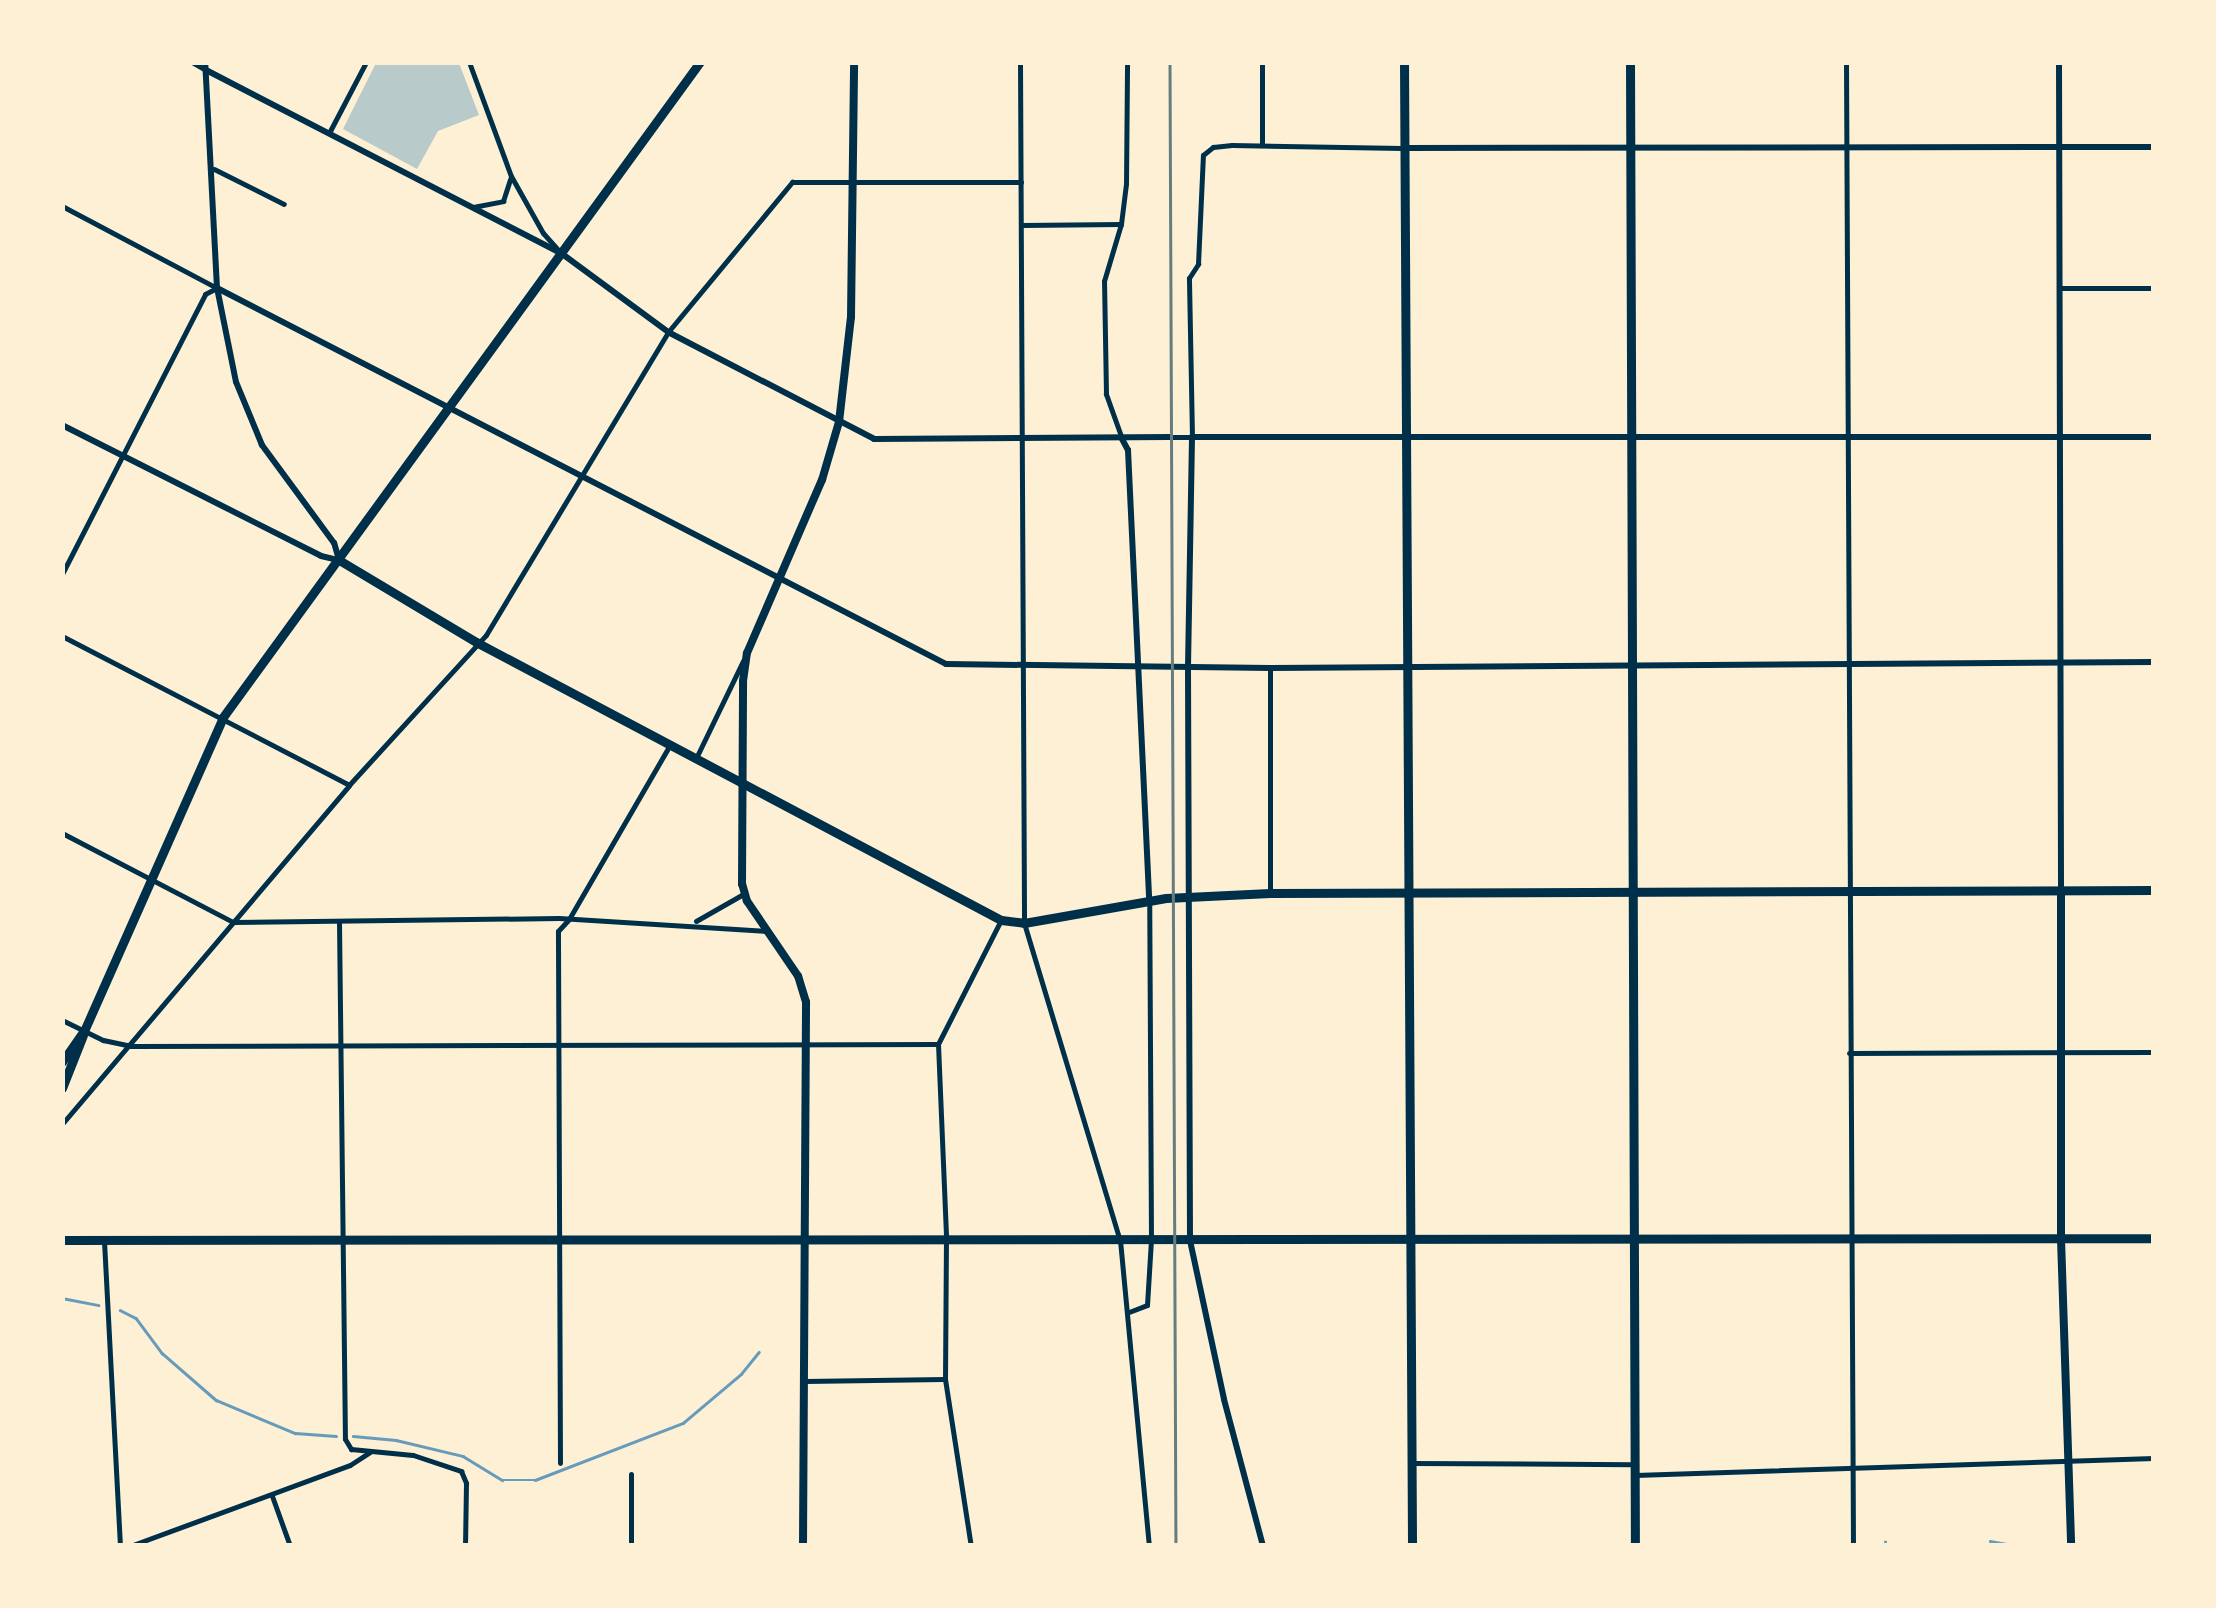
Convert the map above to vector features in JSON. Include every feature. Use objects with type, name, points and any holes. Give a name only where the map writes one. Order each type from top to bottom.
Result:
[{"type":"main road","points":[[62,1062],[84,1030],[223,718],[700,62]]},
{"type":"main road","points":[[803,1546],[809,1045],[806,1002],[798,976],[745,893],[742,779],[747,654],[822,480],[840,422],[851,317],[854,62]]},
{"type":"main road","points":[[1404,62],[1412,1546]]},
{"type":"main road","points":[[1630,62],[1635,1546]]},
{"type":"main road","points":[[339,560],[476,642],[742,779],[1001,920],[1024,924],[1148,899],[1270,893],[2154,890]]},
{"type":"main road","points":[[2061,891],[2061,1238],[2071,1546]]},
{"type":"main road","points":[[62,1088],[80,1050],[84,1030]]},
{"type":"main road","points":[[62,1240],[2154,1238]]},
{"type":"street","points":[[192,62],[561,253],[668,332],[874,438],[2154,437]]},
{"type":"street","points":[[330,132],[366,62]]},
{"type":"street","points":[[469,62],[510,176],[543,233],[561,253]]},
{"type":"street","points":[[1020,62],[1024,924],[1120,1240],[1149,1546]]},
{"type":"street","points":[[1128,62],[1121,224],[1104,282],[1106,394],[1128,450],[1148,899],[1151,1240],[1147,1305],[1128,1312]]},
{"type":"street","points":[[1262,62],[1262,145]]},
{"type":"street","points":[[1846,62],[1852,1546]]},
{"type":"street","points":[[2059,62],[2061,891]]},
{"type":"street","points":[[62,425],[321,556],[339,560],[334,544],[262,445],[242,402],[218,288],[205,66]]},
{"type":"street","points":[[1263,1546],[1190,1240],[1189,278],[1198,264],[1199,162],[1213,147],[1262,145],[1631,149],[2154,147]]},
{"type":"street","points":[[214,170],[284,204]]},
{"type":"street","points":[[472,208],[502,200],[510,176]]},
{"type":"street","points":[[62,1124],[350,784],[486,635],[668,332],[792,182],[1020,182]]},
{"type":"street","points":[[62,206],[580,478],[946,664],[1270,668],[2154,662]]},
{"type":"street","points":[[1022,225],[1121,224]]},
{"type":"street","points":[[62,574],[205,294],[218,288]]},
{"type":"street","points":[[2059,288],[2154,288]]},
{"type":"street","points":[[62,636],[350,784]]},
{"type":"street","points":[[697,756],[747,654]]},
{"type":"street","points":[[1270,668],[1270,893]]},
{"type":"street","points":[[560,1463],[557,936],[671,743]]},
{"type":"street","points":[[62,834],[233,922],[569,919],[690,923],[768,931]]},
{"type":"street","points":[[690,923],[716,913],[745,893]]},
{"type":"street","points":[[971,1546],[945,1379],[946,1237],[938,1044],[1001,920]]},
{"type":"street","points":[[339,922],[344,1438],[351,1449],[439,1462],[462,1472],[466,1483],[465,1546]]},
{"type":"street","points":[[62,1020],[132,1046],[342,1049],[938,1044]]},
{"type":"street","points":[[1849,1053],[2154,1052]]},
{"type":"street","points":[[104,1241],[120,1546]]},
{"type":"street","points":[[802,1382],[945,1379]]},
{"type":"street","points":[[130,1546],[272,1496],[350,1465],[373,1450]]},
{"type":"street","points":[[1412,1464],[1851,1469],[2154,1458]]},
{"type":"street","points":[[631,1474],[631,1546]]},
{"type":"street","points":[[272,1496],[290,1546]]},
{"type":"shaded area","points":[[376,63],[459,63],[479,115],[438,131],[417,169],[343,129]]},
{"type":"waterway","points":[[62,1298],[98,1305]]},
{"type":"waterway","points":[[120,1310],[136,1318],[162,1353],[216,1400],[295,1433],[336,1436]]},
{"type":"waterway","points":[[353,1436],[396,1440],[463,1456],[502,1480],[535,1480],[683,1423],[741,1374],[759,1352]]},
{"type":"waterway","points":[[1990,1541],[2019,1546]]},
{"type":"waterway","points":[[1884,1546],[1885,1542]]},
{"type":"waterway","points":[[2149,1546],[2154,1543]]},
{"type":"railway","points":[[1170,62],[1176,1546]]}]
